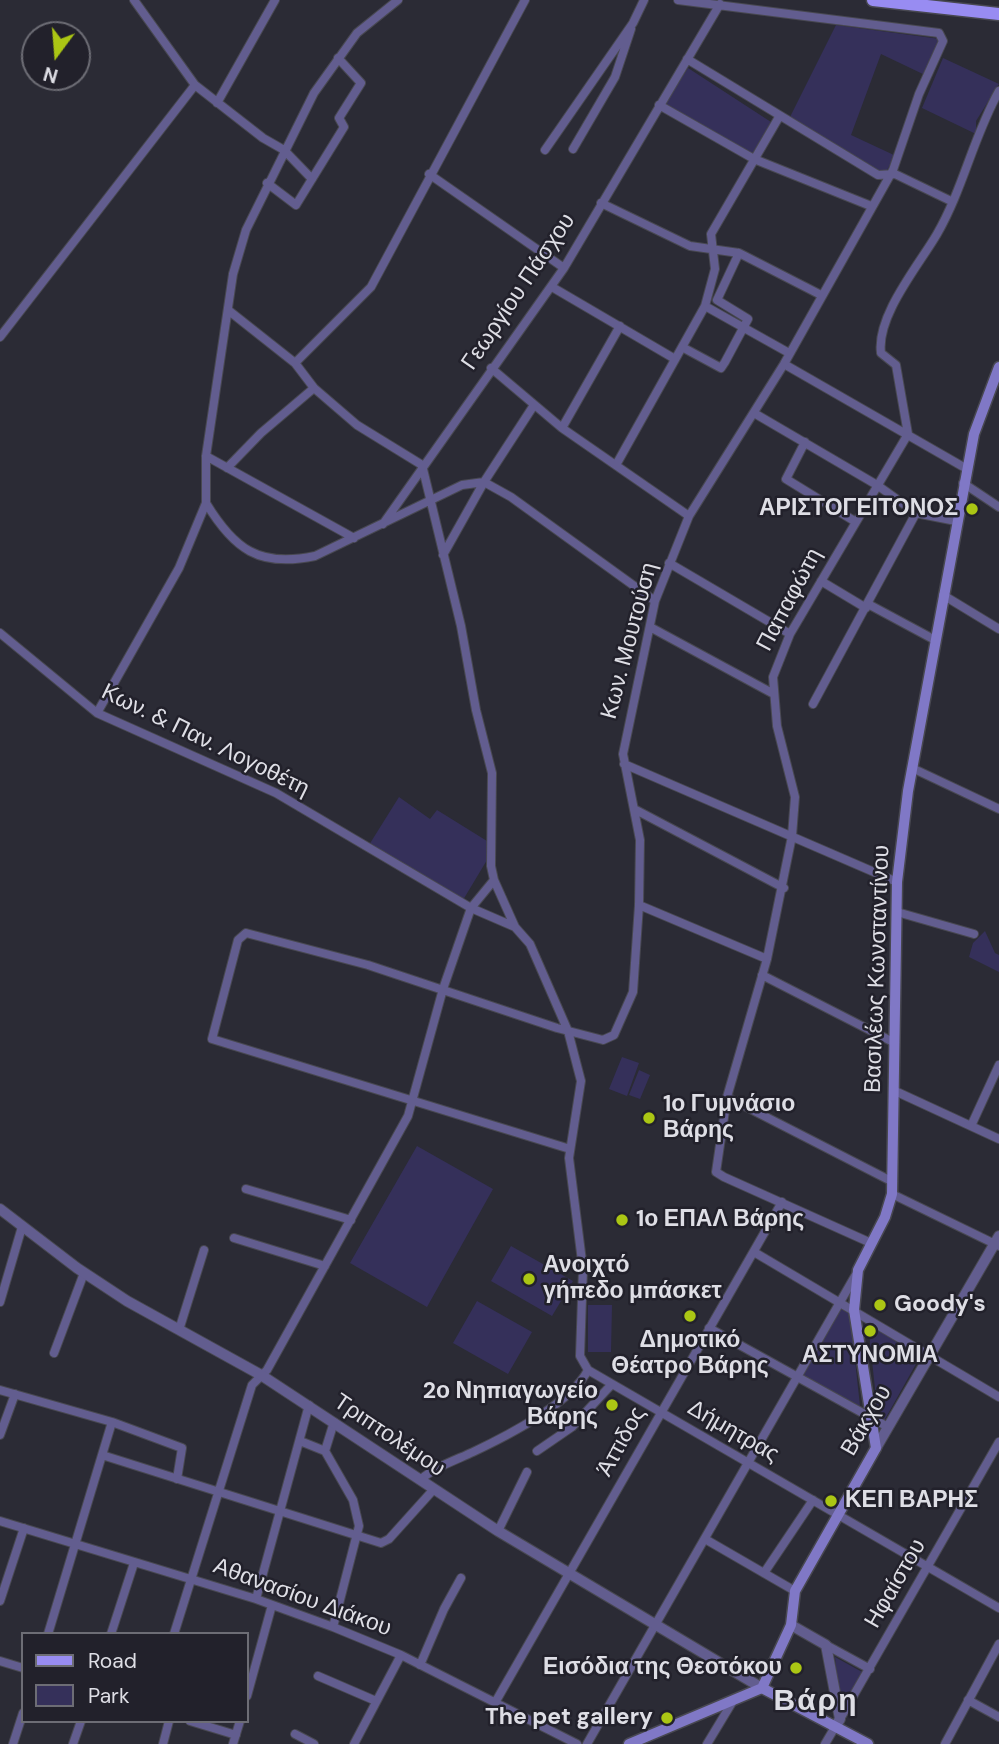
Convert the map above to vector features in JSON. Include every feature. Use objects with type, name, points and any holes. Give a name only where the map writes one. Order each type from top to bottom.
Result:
[{"type":"main road","points":[[873,0],[999,15]]},
{"type":"main road","name":"Βασιλέως Κωνσταντίνου","points":[[876,1448],[854,1310],[858,1270],[886,1217],[892,1194],[897,882],[912,768],[963,483],[974,433],[999,367]]},
{"type":"main road","name":"Βάκχου","points":[[791,1625],[795,1591],[876,1448]]},
{"type":"main road","points":[[629,1744],[762,1688],[791,1625]]},
{"type":"main road","points":[[762,1688],[838,1723],[868,1744]]},
{"type":"street","points":[[134,0],[195,85],[263,138],[284,150],[312,179]]},
{"type":"street","points":[[217,103],[275,0]]},
{"type":"street","points":[[97,713],[179,568],[206,503],[206,456],[238,251],[267,183],[314,93],[357,33],[398,0]]},
{"type":"street","points":[[295,363],[371,287],[429,174],[525,0]]},
{"type":"street","points":[[573,149],[615,77],[633,23],[644,0]]},
{"type":"street","points":[[678,0],[720,4]]},
{"type":"street","name":"Γεωργίου Πάσχου","points":[[383,524],[422,465],[564,268],[720,4]]},
{"type":"street","name":"Κων. Μουτούση","points":[[413,1103],[212,1039],[238,940],[246,933],[443,989],[568,1031],[603,1040],[614,1035],[633,992],[639,905],[640,840],[636,810],[624,764],[625,731],[655,601],[689,516],[784,364],[896,164],[919,94],[943,41],[939,33],[720,4]]},
{"type":"street","points":[[545,150],[633,23]]},
{"type":"street","points":[[267,183],[294,206],[344,127],[339,118],[360,83],[338,58]]},
{"type":"street","points":[[687,59],[878,175],[895,174],[951,201]]},
{"type":"street","points":[[0,337],[150,147],[195,85]]},
{"type":"street","points":[[908,434],[896,365],[881,353],[879,338],[910,275],[939,232],[979,139],[982,122],[999,91]]},
{"type":"street","points":[[659,105],[754,159],[871,206]]},
{"type":"street","points":[[616,466],[705,306],[715,269],[711,234],[779,117]]},
{"type":"street","points":[[429,174],[564,268]]},
{"type":"street","points":[[601,203],[690,246],[739,253],[821,295]]},
{"type":"street","points":[[682,347],[721,368],[748,319],[717,300],[739,253]]},
{"type":"street","points":[[551,287],[675,359]]},
{"type":"street","points":[[705,306],[789,353]]},
{"type":"street","points":[[228,310],[295,363],[314,388],[357,425],[422,465],[492,773],[491,866],[494,880],[515,927],[530,944],[568,1031],[581,1081],[570,1149],[570,1174],[583,1269],[580,1356],[588,1370],[583,1379],[561,1400],[479,1449],[420,1480]]},
{"type":"street","points":[[562,428],[620,326]]},
{"type":"street","points":[[784,364],[967,469]]},
{"type":"street","points":[[491,368],[562,428],[689,516]]},
{"type":"street","points":[[227,468],[261,433],[314,388]]},
{"type":"street","points":[[443,555],[484,482],[534,405]]},
{"type":"street","points":[[754,413],[877,485],[916,513],[956,521]]},
{"type":"street","name":"Παπαφώτη","points":[[782,1202],[716,1172],[727,1097],[784,888],[792,836],[795,797],[772,693],[778,660],[790,634],[908,434]]},
{"type":"street","points":[[805,442],[786,479],[856,522]]},
{"type":"street","points":[[206,456],[354,538]]},
{"type":"street","points":[[206,503],[223,530],[242,548],[266,559],[289,562],[315,556],[462,485],[484,482],[511,497],[655,601]]},
{"type":"street","points":[[963,483],[999,507]]},
{"type":"street","points":[[813,704],[916,513]]},
{"type":"street","points":[[669,563],[790,634]]},
{"type":"street","points":[[821,581],[935,640]]},
{"type":"street","points":[[943,595],[999,629]]},
{"type":"street","points":[[650,627],[772,693]]},
{"type":"street","name":"Κων. & Παν. Λογοθέτη","points":[[0,634],[97,713],[276,793],[471,908],[515,927]]},
{"type":"street","points":[[624,764],[897,882]]},
{"type":"street","points":[[912,768],[999,809]]},
{"type":"street","points":[[636,810],[784,888]]},
{"type":"street","points":[[175,1632],[252,1385],[267,1370],[413,1103],[443,989],[471,908],[494,880]]},
{"type":"street","points":[[639,905],[766,959]]},
{"type":"street","points":[[897,912],[974,934]]},
{"type":"street","points":[[762,975],[895,1042]]},
{"type":"street","points":[[971,1126],[999,1065]]},
{"type":"street","points":[[895,1090],[999,1139]]},
{"type":"street","points":[[727,1097],[893,1182]]},
{"type":"street","points":[[413,1103],[570,1149]]},
{"type":"street","points":[[246,1189],[351,1220]]},
{"type":"street","points":[[892,1194],[998,1242]]},
{"type":"street","points":[[782,1202],[871,1243]]},
{"type":"street","name":"Άττιδος","points":[[496,1701],[782,1202]]},
{"type":"street","name":"Τριπτολέμου","points":[[0,1209],[84,1273],[261,1375],[498,1531],[762,1688]]},
{"type":"street","points":[[0,1302],[22,1227]]},
{"type":"street","points":[[234,1238],[325,1266]]},
{"type":"street","name":"Βάκχου","points":[[876,1448],[998,1242]]},
{"type":"street","points":[[179,1330],[204,1250]]},
{"type":"street","points":[[754,1252],[999,1397]]},
{"type":"street","points":[[587,1744],[858,1270]]},
{"type":"street","points":[[54,1353],[84,1273]]},
{"type":"street","points":[[709,1328],[888,1427]]},
{"type":"street","name":"Δήμητρας","points":[[588,1370],[999,1608]]},
{"type":"street","points":[[537,1451],[572,1427],[612,1384]]},
{"type":"street","points":[[0,1390],[112,1422],[182,1448],[177,1479]]},
{"type":"street","points":[[0,1435],[15,1394]]},
{"type":"street","points":[[256,1599],[283,1511],[309,1405]]},
{"type":"street","points":[[49,1632],[112,1422]]},
{"type":"street","points":[[325,1451],[334,1422]]},
{"type":"street","points":[[300,1441],[325,1451],[358,1513],[357,1537],[333,1627]]},
{"type":"street","name":"Ηφαίστου","points":[[825,1744],[999,1442]]},
{"type":"street","points":[[103,1455],[380,1543],[389,1539],[434,1489]]},
{"type":"street","points":[[498,1531],[527,1472]]},
{"type":"street","points":[[764,1573],[813,1500]]},
{"type":"street","name":"Αθανασίου Διάκου","points":[[0,1521],[256,1599],[333,1627],[496,1701],[577,1744]]},
{"type":"street","points":[[0,1601],[24,1528]]},
{"type":"street","points":[[705,1539],[795,1591]]},
{"type":"street","points":[[112,1632],[134,1563]]},
{"type":"street","points":[[420,1665],[444,1609],[461,1578]]},
{"type":"street","points":[[248,1692],[272,1605]]},
{"type":"street","points":[[791,1625],[870,1669]]},
{"type":"street","points":[[945,1744],[999,1644]]},
{"type":"street","points":[[826,1645],[838,1723]]},
{"type":"street","points":[[354,1744],[401,1656]]},
{"type":"street","points":[[0,1661],[21,1667]]},
{"type":"street","points":[[318,1676],[376,1701]]},
{"type":"street","points":[[968,1700],[999,1717]]},
{"type":"street","points":[[707,1744],[733,1701]]},
{"type":"street","points":[[13,1744],[21,1719]]},
{"type":"street","points":[[73,1744],[80,1723]]},
{"type":"street","points":[[163,1744],[168,1723]]},
{"type":"street","points":[[195,1723],[235,1740],[239,1723]]},
{"type":"street","points":[[295,1734],[314,1744]]},
{"type":"green space","points":[[836,25],[940,39],[925,75],[881,54],[851,135],[896,156],[885,173],[880,173],[789,119]]},
{"type":"green space","points":[[943,58],[999,84],[976,121],[976,134],[922,108]]},
{"type":"green space","points":[[688,68],[771,122],[751,156],[665,104]]},
{"type":"green space","points":[[399,797],[430,819],[437,810],[487,841],[487,860],[463,900],[369,845]]},
{"type":"green space","points":[[985,931],[995,953],[999,955],[999,972],[969,957],[973,943]]},
{"type":"green space","points":[[622,1057],[639,1063],[627,1096],[609,1089]]},
{"type":"green space","points":[[639,1070],[650,1075],[640,1099],[629,1095]]},
{"type":"green space","points":[[417,1146],[493,1189],[427,1307],[350,1263]]},
{"type":"green space","points":[[511,1246],[573,1281],[552,1316],[491,1281]]},
{"type":"green space","points":[[477,1301],[532,1332],[508,1374],[453,1343]]},
{"type":"green space","points":[[588,1305],[612,1305],[611,1352],[588,1352]]},
{"type":"green space","points":[[841,1309],[850,1314],[860,1406],[803,1376]]},
{"type":"green space","points":[[868,1324],[921,1355],[884,1421],[878,1416]]},
{"type":"green space","points":[[835,1657],[862,1672],[845,1702],[839,1698]]},
{"type":"place","name":"ΑΡΙΣΤΟΓΕΙΤΟΝΟΣ","points":[[972,509]]},
{"type":"place","name":"1ο Γυμνάσιο Βάρης","points":[[649,1118]]},
{"type":"place","name":"1ο ΕΠΑΛ Βάρης","points":[[622,1220]]},
{"type":"place","name":"Ανοιχτό γήπεδο μπάσκετ","points":[[529,1279]]},
{"type":"place","name":"Goody's","points":[[880,1305]]},
{"type":"place","name":"Δημοτικό Θέατρο Βάρης","points":[[690,1316]]},
{"type":"place","name":"ΑΣΤΥΝΟΜΙΑ","points":[[870,1331]]},
{"type":"place","name":"2ο Νηπιαγωγείο Βάρης","points":[[612,1405]]},
{"type":"place","name":"ΚΕΠ ΒΑΡΗΣ","points":[[831,1501]]},
{"type":"place","name":"Εισόδια της Θεοτόκου","points":[[796,1668]]},
{"type":"place","name":"The pet gallery","points":[[667,1718]]},
{"type":"district","name":"Βάρη","points":[[816,1702]]}]
